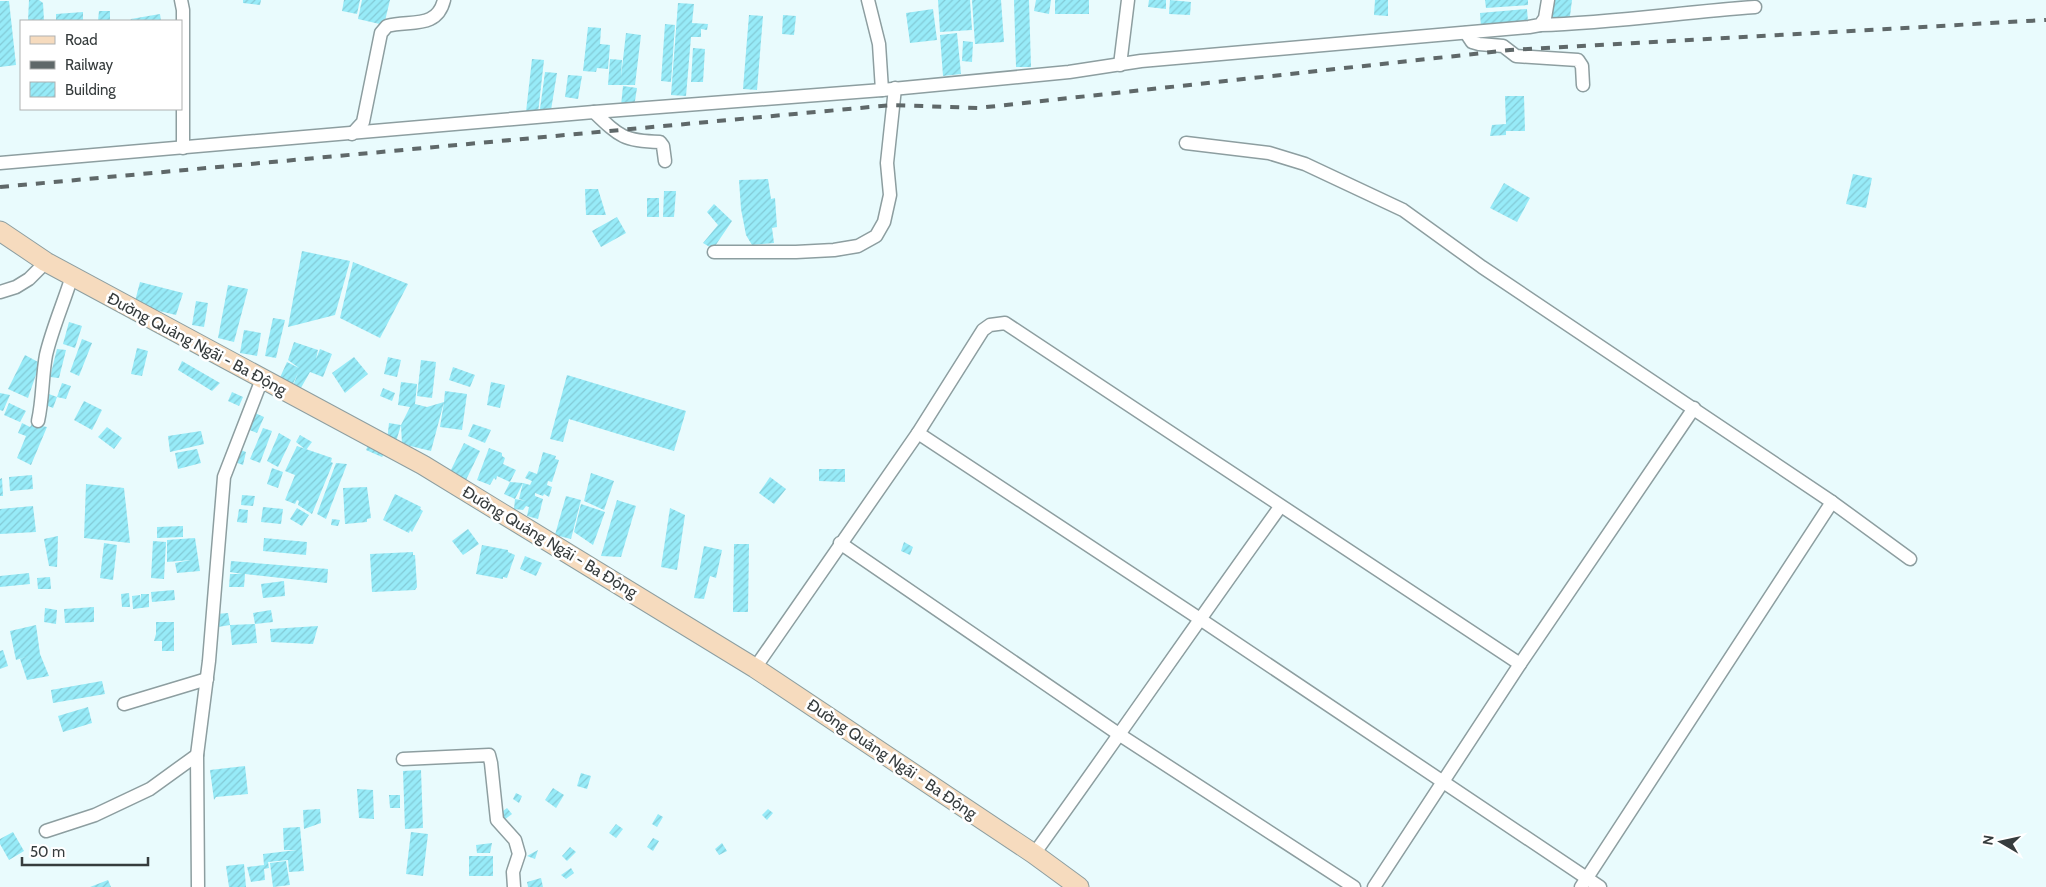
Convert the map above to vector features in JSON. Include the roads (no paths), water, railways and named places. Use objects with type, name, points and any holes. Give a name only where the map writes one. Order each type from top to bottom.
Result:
[{"type":"main road","name":"Đường Quảng Ngãi - Ba Động","points":[[0,232],[46,262],[423,465],[755,668],[1034,854],[1079,887]]},
{"type":"street","points":[[181,0],[184,10],[182,63],[183,148]]},
{"type":"street","points":[[352,134],[363,122],[381,33],[387,26],[418,22],[435,17],[441,11],[444,0]]},
{"type":"street","points":[[714,252],[808,252],[834,250],[858,246],[876,236],[884,222],[890,195],[888,163],[889,89],[868,0]]},
{"type":"street","points":[[1120,65],[1128,0]]},
{"type":"street","points":[[1540,25],[1544,18],[1548,0]]},
{"type":"street","points":[[0,163],[594,112],[889,89],[1069,72],[1141,61],[1755,7]]},
{"type":"street","points":[[1466,33],[1472,42],[1503,46],[1516,56],[1578,60],[1582,66],[1583,85]]},
{"type":"street","points":[[594,112],[612,130],[630,140],[660,142],[663,146],[665,161]]},
{"type":"street","points":[[1186,144],[1270,154],[1305,164],[1403,210],[1482,267],[1832,502],[1910,559]]},
{"type":"street","points":[[1,290],[16,287],[29,279],[46,262]]},
{"type":"street","points":[[38,421],[43,399],[47,352],[72,276]]},
{"type":"street","points":[[755,668],[918,433],[983,330],[990,325],[1005,323],[1190,444],[1280,507],[1520,664]]},
{"type":"street","points":[[198,887],[197,755],[217,582],[224,477],[262,379]]},
{"type":"street","points":[[1374,887],[1520,664],[1694,408]]},
{"type":"street","points":[[918,433],[1200,619],[1443,783],[1584,882],[1600,887]]},
{"type":"street","points":[[1584,882],[1832,502]]},
{"type":"street","points":[[1034,854],[1280,507]]},
{"type":"street","points":[[840,543],[1120,735],[1354,887]]},
{"type":"street","points":[[124,704],[207,679]]},
{"type":"street","points":[[46,831],[95,815],[150,789],[197,755]]},
{"type":"street","points":[[403,759],[489,755],[497,820],[515,840],[519,854],[513,872],[514,887]]},
{"type":"railway","points":[[0,187],[892,105],[978,108],[1510,50],[2046,20]]}]
